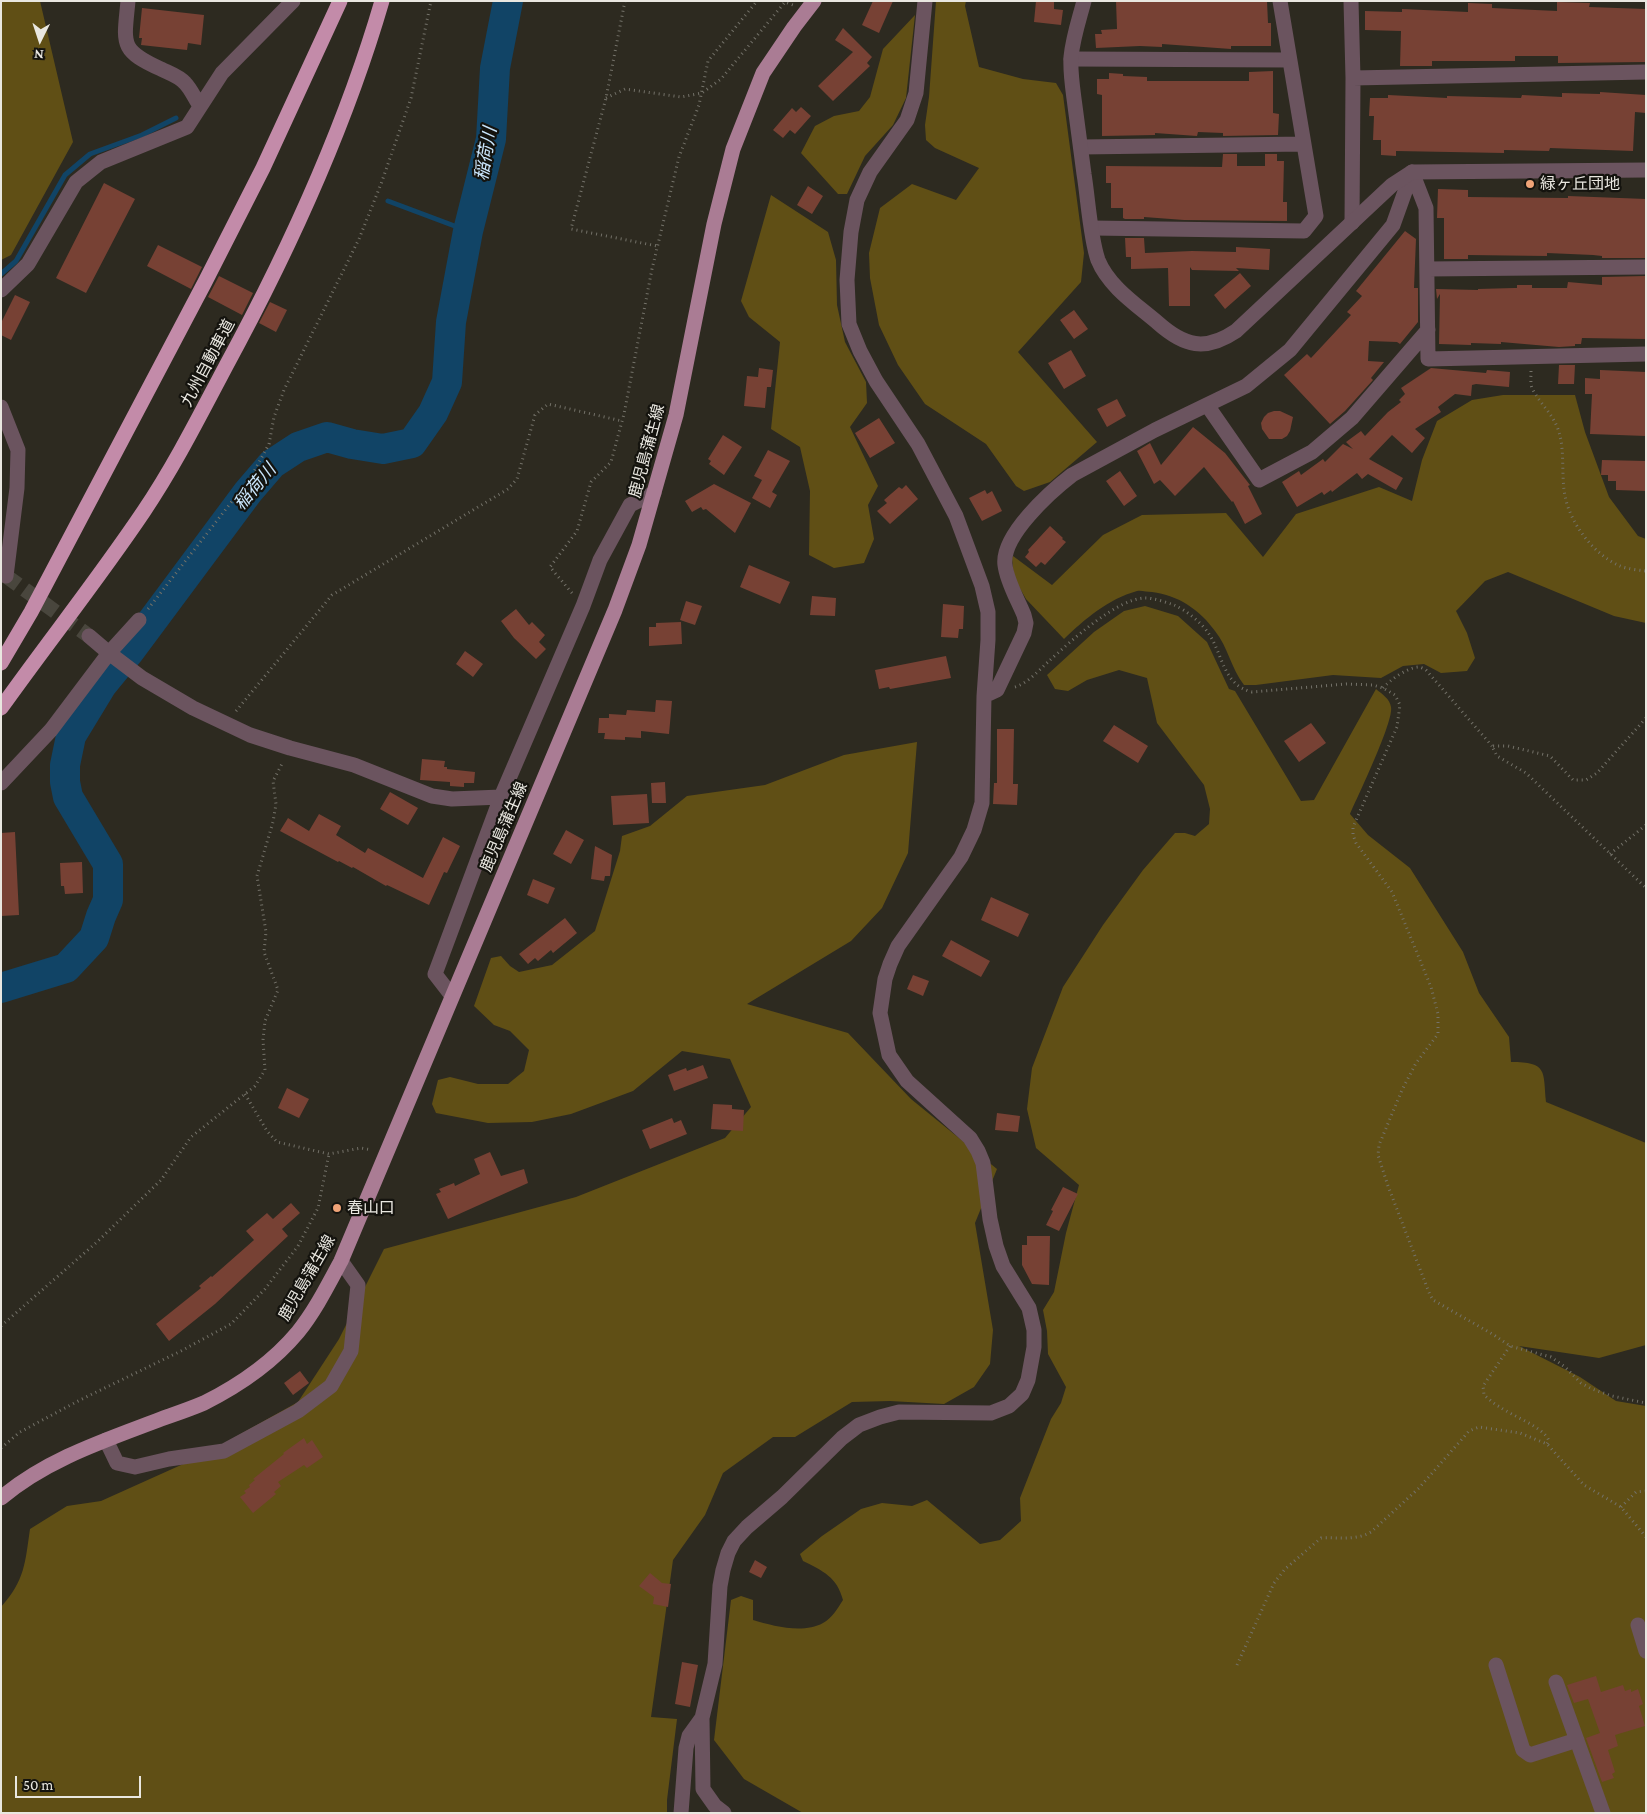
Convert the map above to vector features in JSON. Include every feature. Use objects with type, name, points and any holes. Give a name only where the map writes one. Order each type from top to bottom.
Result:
[{"type":"highway","points":[[1,662],[31,612],[214,265],[262,168],[340,1]]},
{"type":"highway","name":"九州自動車道","points":[[1,708],[100,574],[145,509],[198,420],[256,310],[309,197],[345,112],[382,1]]},
{"type":"main road","name":"鹿児島蒲生線","points":[[1,1498],[10,1490],[59,1460],[202,1404],[234,1387],[275,1355],[298,1332],[341,1261],[615,610],[639,545],[676,415],[714,224],[732,149],[763,73],[811,5]]},
{"type":"street","points":[[128,1],[125,35],[128,46],[134,55],[140,60],[185,82],[200,106]]},
{"type":"street","points":[[1,290],[28,264],[76,182],[101,162],[187,127],[222,73],[293,1]]},
{"type":"street","points":[[724,1813],[715,1806],[704,1789],[702,1718],[715,1664],[720,1586],[731,1547],[747,1527],[782,1497],[842,1438],[859,1425],[899,1412],[990,1413],[1009,1406],[1022,1394],[1028,1380],[1034,1347],[1034,1330],[1029,1308],[1003,1266],[996,1246],[982,1163],[978,1151],[970,1138],[907,1080],[889,1055],[880,1013],[885,979],[898,946],[950,875],[974,830],[982,803],[990,693],[988,612],[982,586],[956,516],[918,444],[876,381],[860,351],[850,324],[847,280],[851,232],[857,200],[870,172],[908,120],[916,93],[925,1]]},
{"type":"street","points":[[1084,1],[1074,38],[1071,59],[1072,86],[1098,259],[1107,276],[1116,286],[1172,336],[1185,342],[1199,344],[1225,339],[1236,332],[1392,185],[1412,172],[1646,170]]},
{"type":"street","points":[[1092,228],[1304,231],[1316,216],[1280,1]]},
{"type":"street","points":[[1351,1],[1353,78],[1352,223]]},
{"type":"street","points":[[1071,59],[1290,60]]},
{"type":"street","points":[[1353,78],[1646,72]]},
{"type":"street","points":[[1081,146],[1304,144]]},
{"type":"street","points":[[990,693],[1021,641],[1026,623],[1005,564],[1005,551],[1013,535],[1060,484],[1072,475],[1155,430],[1246,386],[1290,350],[1393,226],[1412,172]]},
{"type":"street","points":[[1412,172],[1426,208],[1428,359],[1530,355],[1646,354]]},
{"type":"street","points":[[1427,269],[1646,267]]},
{"type":"street","points":[[1207,405],[1259,480],[1312,452],[1352,418],[1428,330]]},
{"type":"street","points":[[1,406],[18,450],[17,488],[6,576]]},
{"type":"street","points":[[452,996],[436,974],[501,797],[583,606],[600,560],[630,504],[654,493]]},
{"type":"street","points":[[1,783],[51,730],[109,653],[139,620]]},
{"type":"street","points":[[89,636],[142,678],[193,708],[250,735],[354,765],[432,796],[452,799],[501,797]]},
{"type":"street","points":[[106,1440],[117,1463],[135,1467],[169,1459],[224,1451],[298,1411],[331,1386],[351,1351],[358,1285],[341,1261]]},
{"type":"street","points":[[1638,1625],[1646,1651]]},
{"type":"street","points":[[1496,1665],[1523,1750],[1530,1755],[1577,1740]]},
{"type":"street","points":[[1556,1682],[1603,1813]]},
{"type":"street","points":[[682,1813],[686,1748],[689,1736],[702,1718]]},
{"type":"path","points":[[139,620],[251,477],[270,444],[274,417],[284,390],[359,239],[381,184],[411,98],[430,1]]},
{"type":"path","points":[[625,1],[606,98],[570,229],[657,246]]},
{"type":"path","points":[[583,606],[550,567],[577,531],[591,482],[611,462],[622,421],[657,246],[679,157],[699,105],[708,61],[757,1]]},
{"type":"path","points":[[606,98],[625,88],[681,97],[702,93],[721,80],[785,2],[811,5]]},
{"type":"path","points":[[1530,355],[1532,388],[1555,421],[1559,433],[1564,493],[1574,521],[1586,538],[1605,558],[1621,566],[1646,571]]},
{"type":"path","points":[[226,723],[332,595],[508,489],[517,479],[535,416],[548,404],[622,421]]},
{"type":"path","points":[[990,693],[1020,686],[1092,625],[1114,609],[1144,598],[1176,606],[1194,618],[1209,633],[1227,673],[1233,682],[1242,689],[1252,692],[1346,684],[1373,684],[1395,695],[1400,705],[1397,727],[1353,827],[1353,835],[1356,843],[1392,892],[1431,987],[1438,1014],[1439,1027],[1438,1034],[1416,1063],[1402,1090],[1379,1145],[1378,1155],[1388,1186],[1433,1300],[1510,1346],[1551,1356],[1581,1383],[1592,1389],[1612,1396],[1646,1402]]},
{"type":"path","points":[[1383,688],[1390,679],[1412,669],[1419,667],[1426,670],[1492,746],[1497,756],[1526,773],[1646,888]]},
{"type":"path","points":[[1492,746],[1508,746],[1550,756],[1574,780],[1586,780],[1597,773],[1646,718]]},
{"type":"path","points":[[1,1326],[97,1242],[162,1180],[191,1137],[255,1086],[265,1070],[263,1040],[265,1021],[278,990],[264,952],[266,932],[257,876],[273,822],[276,804],[273,781],[290,748]]},
{"type":"path","points":[[1610,854],[1646,825]]},
{"type":"path","points":[[246,1094],[267,1131],[277,1142],[329,1154],[361,1148],[388,1153]]},
{"type":"path","points":[[1,1448],[20,1432],[231,1324],[265,1289],[298,1246],[318,1208],[329,1154]]},
{"type":"path","points":[[1510,1346],[1483,1386],[1484,1395],[1501,1408],[1522,1419],[1547,1436],[1549,1441],[1547,1444]]},
{"type":"path","points":[[1237,1665],[1274,1583],[1285,1568],[1321,1538],[1353,1538],[1370,1532],[1419,1488],[1469,1431],[1479,1427],[1520,1433],[1547,1444],[1584,1485],[1621,1507],[1646,1538]]},
{"type":"path","points":[[1621,1507],[1636,1492],[1646,1491]]},
{"type":"shaded area","points":[[1,1],[40,1],[73,142],[11,255],[1,260]]},
{"type":"shaded area","points":[[936,1],[966,1],[965,6],[979,67],[1023,79],[1056,83],[1063,95],[1084,253],[1081,282],[1018,352],[1097,442],[1050,482],[1024,491],[1016,486],[986,444],[925,404],[898,365],[879,325],[870,278],[869,253],[880,208],[912,184],[956,200],[979,168],[935,148],[926,140],[925,125],[929,97]]},
{"type":"shaded area","points":[[915,15],[906,98],[893,125],[865,156],[847,194],[838,194],[801,153],[815,126],[834,116],[859,111],[870,97],[883,49]]},
{"type":"shaded area","points":[[771,195],[828,232],[836,260],[837,305],[845,342],[866,382],[867,403],[850,427],[878,486],[868,505],[874,539],[864,563],[834,568],[809,555],[810,491],[800,447],[771,429],[780,342],[749,317],[741,301]]},
{"type":"shaded area","points":[[1503,395],[1575,395],[1585,432],[1609,497],[1638,536],[1646,539],[1646,623],[1614,616],[1508,572],[1485,581],[1456,611],[1467,633],[1475,658],[1467,671],[1441,673],[1424,664],[1403,666],[1381,678],[1333,675],[1244,685],[1223,644],[1209,623],[1188,605],[1171,596],[1137,591],[1116,599],[1097,610],[1064,639],[1026,599],[1014,578],[1013,556],[1052,585],[1103,535],[1142,515],[1226,513],[1263,557],[1296,514],[1379,487],[1412,501],[1422,460],[1437,421],[1472,400]]},
{"type":"shaded area","points":[[1145,606],[1178,616],[1207,642],[1229,689],[1235,691],[1301,801],[1314,800],[1376,689],[1385,697],[1391,707],[1387,727],[1350,814],[1368,835],[1410,868],[1463,952],[1479,993],[1509,1037],[1511,1062],[1532,1064],[1538,1066],[1541,1070],[1546,1102],[1646,1143],[1646,1345],[1599,1358],[1519,1346],[1580,1377],[1616,1401],[1646,1406],[1646,1813],[803,1813],[744,1779],[714,1740],[731,1600],[741,1596],[753,1600],[753,1620],[770,1625],[806,1628],[823,1623],[832,1616],[843,1600],[833,1580],[817,1568],[803,1561],[800,1554],[861,1509],[882,1503],[912,1506],[927,1500],[980,1544],[1000,1540],[1021,1521],[1020,1498],[1051,1419],[1061,1403],[1066,1387],[1048,1354],[1047,1331],[1043,1310],[1054,1292],[1066,1233],[1079,1185],[1036,1148],[1027,1109],[1032,1068],[1063,987],[1103,925],[1143,870],[1175,833],[1195,836],[1209,824],[1210,809],[1204,785],[1157,723],[1147,678],[1119,670],[1087,680],[1068,691],[1055,689],[1047,675],[1094,632],[1124,611]]},
{"type":"shaded area","points":[[917,742],[908,853],[882,908],[851,941],[747,1004],[848,1033],[911,1099],[997,1169],[975,1223],[993,1330],[990,1364],[974,1387],[944,1404],[890,1401],[852,1402],[795,1437],[773,1437],[723,1473],[705,1515],[673,1560],[651,1717],[677,1719],[667,1813],[1,1813],[1,1607],[15,1588],[23,1571],[30,1529],[67,1506],[101,1501],[201,1456],[298,1402],[339,1339],[384,1249],[576,1197],[725,1138],[751,1107],[730,1059],[682,1051],[633,1091],[571,1114],[532,1122],[488,1123],[436,1113],[432,1104],[438,1080],[450,1077],[478,1084],[508,1084],[524,1071],[529,1050],[510,1031],[494,1025],[474,1006],[491,958],[501,956],[519,972],[552,965],[595,931],[620,851],[622,836],[650,826],[687,796],[765,785],[844,755]]},
{"type":"building","points":[[873,1],[893,1],[879,33],[862,25]]},
{"type":"building","points":[[1036,1],[1054,1],[1054,9],[1063,10],[1061,25],[1034,22]]},
{"type":"building","points":[[1116,1],[1267,1],[1268,23],[1271,23],[1271,46],[1231,46],[1231,49],[1162,44],[1162,47],[1096,48],[1095,34],[1102,34],[1101,30],[1117,29]]},
{"type":"building","points":[[1557,2],[1590,3],[1589,7],[1646,9],[1646,62],[1558,63],[1558,56],[1515,56],[1515,61],[1432,61],[1432,66],[1400,66],[1401,31],[1365,30],[1365,11],[1402,12],[1402,9],[1468,12],[1468,3],[1492,4],[1492,8],[1557,11]]},
{"type":"building","points":[[142,8],[204,15],[201,45],[188,43],[187,50],[141,45],[142,38],[139,38]]},
{"type":"building","points":[[843,28],[872,57],[867,63],[870,66],[833,101],[818,86],[853,52],[835,40]]},
{"type":"building","points":[[1273,71],[1273,113],[1279,114],[1278,135],[1223,136],[1223,133],[1198,132],[1197,136],[1155,133],[1155,135],[1102,136],[1102,95],[1097,94],[1097,79],[1109,79],[1109,73],[1123,74],[1123,76],[1147,77],[1147,81],[1249,81],[1249,72]]},
{"type":"building","points":[[1600,92],[1646,95],[1646,113],[1635,112],[1633,151],[1550,148],[1549,151],[1504,150],[1504,153],[1396,151],[1396,156],[1381,155],[1381,140],[1373,140],[1374,116],[1369,116],[1370,98],[1388,98],[1388,95],[1447,98],[1447,96],[1521,98],[1522,95],[1562,97],[1562,93],[1600,94]]},
{"type":"building","points":[[801,107],[811,116],[795,134],[790,130],[783,138],[773,130],[792,108],[796,112]]},
{"type":"building","points":[[1223,154],[1237,154],[1237,166],[1265,166],[1265,154],[1277,154],[1277,161],[1284,161],[1283,202],[1287,202],[1287,221],[1184,220],[1144,217],[1144,219],[1125,219],[1123,218],[1123,208],[1111,208],[1111,183],[1106,183],[1106,166],[1222,167]]},
{"type":"building","points":[[104,183],[135,199],[86,293],[56,278]]},
{"type":"building","points":[[808,186],[823,196],[812,214],[797,205]]},
{"type":"building","points":[[1438,189],[1468,190],[1468,197],[1568,198],[1568,196],[1646,199],[1646,258],[1602,258],[1602,256],[1593,255],[1547,253],[1547,256],[1468,255],[1468,259],[1444,259],[1444,218],[1437,218]]},
{"type":"building","points":[[1405,231],[1416,239],[1414,288],[1418,288],[1418,322],[1400,344],[1397,342],[1369,341],[1368,361],[1384,362],[1371,378],[1373,380],[1345,411],[1330,424],[1284,375],[1307,354],[1311,358],[1351,315],[1347,312],[1362,296],[1356,291]]},
{"type":"building","points":[[1125,238],[1144,238],[1145,253],[1236,252],[1236,247],[1270,249],[1269,270],[1236,268],[1239,271],[1192,270],[1190,267],[1190,306],[1169,306],[1168,268],[1131,269],[1131,257],[1126,257]]},
{"type":"building","points":[[158,245],[202,267],[191,289],[147,266]]},
{"type":"building","points":[[1240,273],[1251,286],[1225,309],[1214,295]]},
{"type":"building","points":[[219,276],[253,293],[242,315],[208,297]]},
{"type":"building","points":[[1646,276],[1646,339],[1582,338],[1581,344],[1559,347],[1501,342],[1501,344],[1471,343],[1471,345],[1439,344],[1440,294],[1437,299],[1436,289],[1478,290],[1517,288],[1517,285],[1532,285],[1532,288],[1567,288],[1568,282],[1602,285],[1602,277]]},
{"type":"building","points":[[15,295],[30,302],[11,340],[1,335],[1,323]]},
{"type":"building","points":[[270,302],[287,310],[276,332],[259,323]]},
{"type":"building","points":[[1074,310],[1088,329],[1074,339],[1060,320]]},
{"type":"building","points":[[1071,350],[1086,376],[1064,389],[1048,363]]},
{"type":"building","points":[[1559,365],[1575,365],[1574,384],[1558,384]]},
{"type":"building","points":[[759,368],[773,370],[771,387],[767,387],[765,408],[744,406],[747,376],[758,377]]},
{"type":"building","points":[[1431,368],[1486,373],[1487,370],[1510,372],[1509,387],[1476,384],[1472,385],[1471,396],[1455,394],[1438,407],[1441,412],[1415,429],[1425,438],[1412,453],[1392,435],[1369,459],[1403,478],[1396,490],[1368,474],[1362,479],[1357,473],[1332,492],[1331,490],[1324,495],[1322,492],[1297,507],[1282,482],[1299,471],[1301,475],[1323,459],[1325,462],[1343,444],[1353,449],[1346,442],[1361,431],[1365,436],[1388,412],[1401,402],[1399,400],[1405,394],[1401,388]]},
{"type":"building","points":[[1600,370],[1646,372],[1646,436],[1590,434],[1592,394],[1585,394],[1585,378],[1600,379]]},
{"type":"building","points":[[1117,399],[1126,416],[1107,427],[1097,409]]},
{"type":"building","points":[[1274,411],[1280,411],[1293,417],[1290,431],[1282,439],[1269,439],[1262,429],[1261,423],[1264,417]]},
{"type":"building","points":[[879,418],[895,443],[870,458],[855,433]]},
{"type":"building","points":[[1193,427],[1225,453],[1250,485],[1248,486],[1262,514],[1245,524],[1233,501],[1204,467],[1175,496],[1160,480],[1154,484],[1137,451],[1150,443],[1161,465]]},
{"type":"building","points":[[723,435],[742,447],[724,475],[709,464],[711,461],[708,459]]},
{"type":"building","points":[[768,450],[790,461],[772,492],[777,495],[770,508],[752,498],[762,480],[754,476]]},
{"type":"building","points":[[1602,460],[1646,461],[1646,491],[1616,490],[1616,481],[1608,481],[1608,475],[1601,475]]},
{"type":"building","points":[[1120,471],[1137,496],[1124,506],[1106,481]]},
{"type":"building","points":[[714,484],[751,503],[735,533],[706,509],[703,510],[701,507],[692,512],[685,501]]},
{"type":"building","points":[[906,485],[918,499],[890,524],[877,511],[887,503],[884,500],[899,487],[902,489]]},
{"type":"building","points":[[985,490],[987,494],[992,491],[1002,511],[982,521],[969,498]]},
{"type":"building","points":[[1050,526],[1066,542],[1045,565],[1041,562],[1036,567],[1025,557],[1029,552],[1028,550]]},
{"type":"building","points":[[749,565],[790,582],[780,604],[740,587]]},
{"type":"building","points":[[812,596],[836,598],[835,616],[810,615]]},
{"type":"building","points":[[686,601],[702,606],[695,625],[680,620]]},
{"type":"building","points":[[943,604],[964,606],[963,629],[959,629],[958,638],[941,637]]},
{"type":"building","points":[[516,609],[529,625],[532,622],[545,635],[539,642],[546,649],[536,659],[514,638],[501,621]]},
{"type":"building","points":[[681,622],[682,644],[649,646],[649,627],[656,627],[656,623]]},
{"type":"building","points":[[465,651],[483,664],[473,677],[456,664]]},
{"type":"building","points":[[946,656],[951,678],[890,689],[889,687],[879,689],[875,670]]},
{"type":"building","points":[[656,700],[672,701],[669,734],[641,731],[641,738],[625,737],[625,740],[604,739],[605,733],[598,733],[599,718],[609,718],[609,714],[626,715],[627,710],[655,712]]},
{"type":"building","points":[[1311,723],[1326,743],[1299,762],[1284,741]]},
{"type":"building","points":[[1114,725],[1148,746],[1138,763],[1103,741]]},
{"type":"building","points":[[997,729],[1014,729],[1013,784],[1018,784],[1017,805],[993,804],[994,783],[997,783]]},
{"type":"building","points":[[422,759],[445,761],[444,767],[447,767],[447,769],[475,772],[474,783],[464,783],[464,787],[450,786],[450,782],[420,780]]},
{"type":"building","points":[[665,782],[666,803],[652,803],[651,783]]},
{"type":"building","points":[[390,792],[418,808],[408,825],[380,809]]},
{"type":"building","points":[[647,794],[649,823],[613,825],[611,796]]},
{"type":"building","points":[[319,814],[341,826],[336,835],[365,853],[368,848],[423,878],[443,837],[460,846],[447,873],[444,872],[429,905],[386,886],[353,867],[338,862],[280,831],[288,818],[309,831]]},
{"type":"building","points":[[566,830],[584,840],[571,864],[553,854]]},
{"type":"building","points":[[15,832],[19,915],[1,916],[1,833]]},
{"type":"building","points":[[595,846],[612,855],[610,876],[605,876],[604,881],[591,879]]},
{"type":"building","points":[[82,862],[83,893],[65,894],[64,886],[61,886],[60,863]]},
{"type":"building","points":[[533,879],[555,888],[548,904],[527,895]]},
{"type":"building","points":[[991,897],[1029,914],[1018,937],[981,920]]},
{"type":"building","points":[[565,918],[577,933],[553,953],[551,950],[538,961],[535,958],[528,964],[519,954]]},
{"type":"building","points":[[951,940],[990,961],[981,977],[942,956]]},
{"type":"building","points":[[913,975],[929,981],[923,996],[907,989]]},
{"type":"building","points":[[703,1065],[708,1078],[674,1091],[668,1075],[686,1068],[687,1071]]},
{"type":"building","points":[[287,1088],[309,1099],[299,1118],[278,1108]]},
{"type":"building","points":[[713,1104],[732,1105],[732,1109],[744,1110],[743,1131],[711,1129]]},
{"type":"building","points":[[997,1113],[1020,1116],[1018,1132],[995,1130]]},
{"type":"building","points":[[672,1118],[674,1123],[681,1120],[687,1134],[650,1149],[642,1130]]},
{"type":"building","points":[[490,1152],[501,1176],[524,1169],[528,1183],[448,1219],[436,1194],[441,1192],[439,1189],[454,1183],[455,1186],[480,1174],[474,1159]]},
{"type":"building","points":[[1063,1187],[1078,1194],[1059,1231],[1046,1225],[1053,1211],[1051,1210]]},
{"type":"building","points":[[291,1203],[300,1213],[282,1229],[288,1236],[215,1304],[169,1341],[156,1324],[201,1288],[199,1286],[254,1240],[246,1231],[267,1213],[273,1219]]},
{"type":"building","points":[[1027,1236],[1050,1236],[1049,1285],[1032,1284],[1022,1265],[1022,1245],[1027,1245]]},
{"type":"building","points":[[300,1371],[309,1383],[293,1395],[284,1383]]},
{"type":"building","points":[[304,1438],[307,1444],[312,1440],[323,1457],[307,1468],[304,1465],[278,1482],[281,1486],[274,1492],[276,1494],[253,1513],[240,1497],[246,1493],[244,1491],[250,1487],[249,1485],[255,1480],[253,1479]]},
{"type":"building","points":[[755,1560],[767,1567],[761,1578],[749,1572]]},
{"type":"building","points":[[650,1573],[662,1583],[671,1584],[668,1607],[653,1604],[654,1597],[639,1586]]},
{"type":"building","points":[[682,1662],[698,1665],[690,1707],[675,1704]]},
{"type":"building","points":[[1596,1676],[1601,1692],[1623,1685],[1625,1691],[1631,1689],[1631,1692],[1638,1689],[1643,1704],[1639,1706],[1645,1726],[1615,1735],[1618,1746],[1608,1750],[1615,1772],[1612,1774],[1614,1778],[1602,1782],[1586,1738],[1600,1733],[1588,1699],[1574,1703],[1567,1685]]},
{"type":"waterway","name":"稲荷川","points":[[1,988],[66,968],[94,938],[108,900],[108,864],[68,797],[65,782],[65,765],[71,736],[102,685],[129,652],[248,492],[272,464],[298,447],[327,437],[352,444],[383,449],[412,443],[433,413],[447,382],[451,322],[468,231],[491,139],[495,68],[508,1]]},
{"type":"waterway","points":[[1,274],[16,261],[65,175],[90,154],[142,135],[176,118]]},
{"type":"waterway","points":[[388,201],[468,231]]},
{"type":"tunnel","points":[[6,576],[89,636]]},
{"type":"place","name":"緑ヶ丘団地","points":[[1530,184]]},
{"type":"place","name":"春山口","points":[[337,1208]]}]
